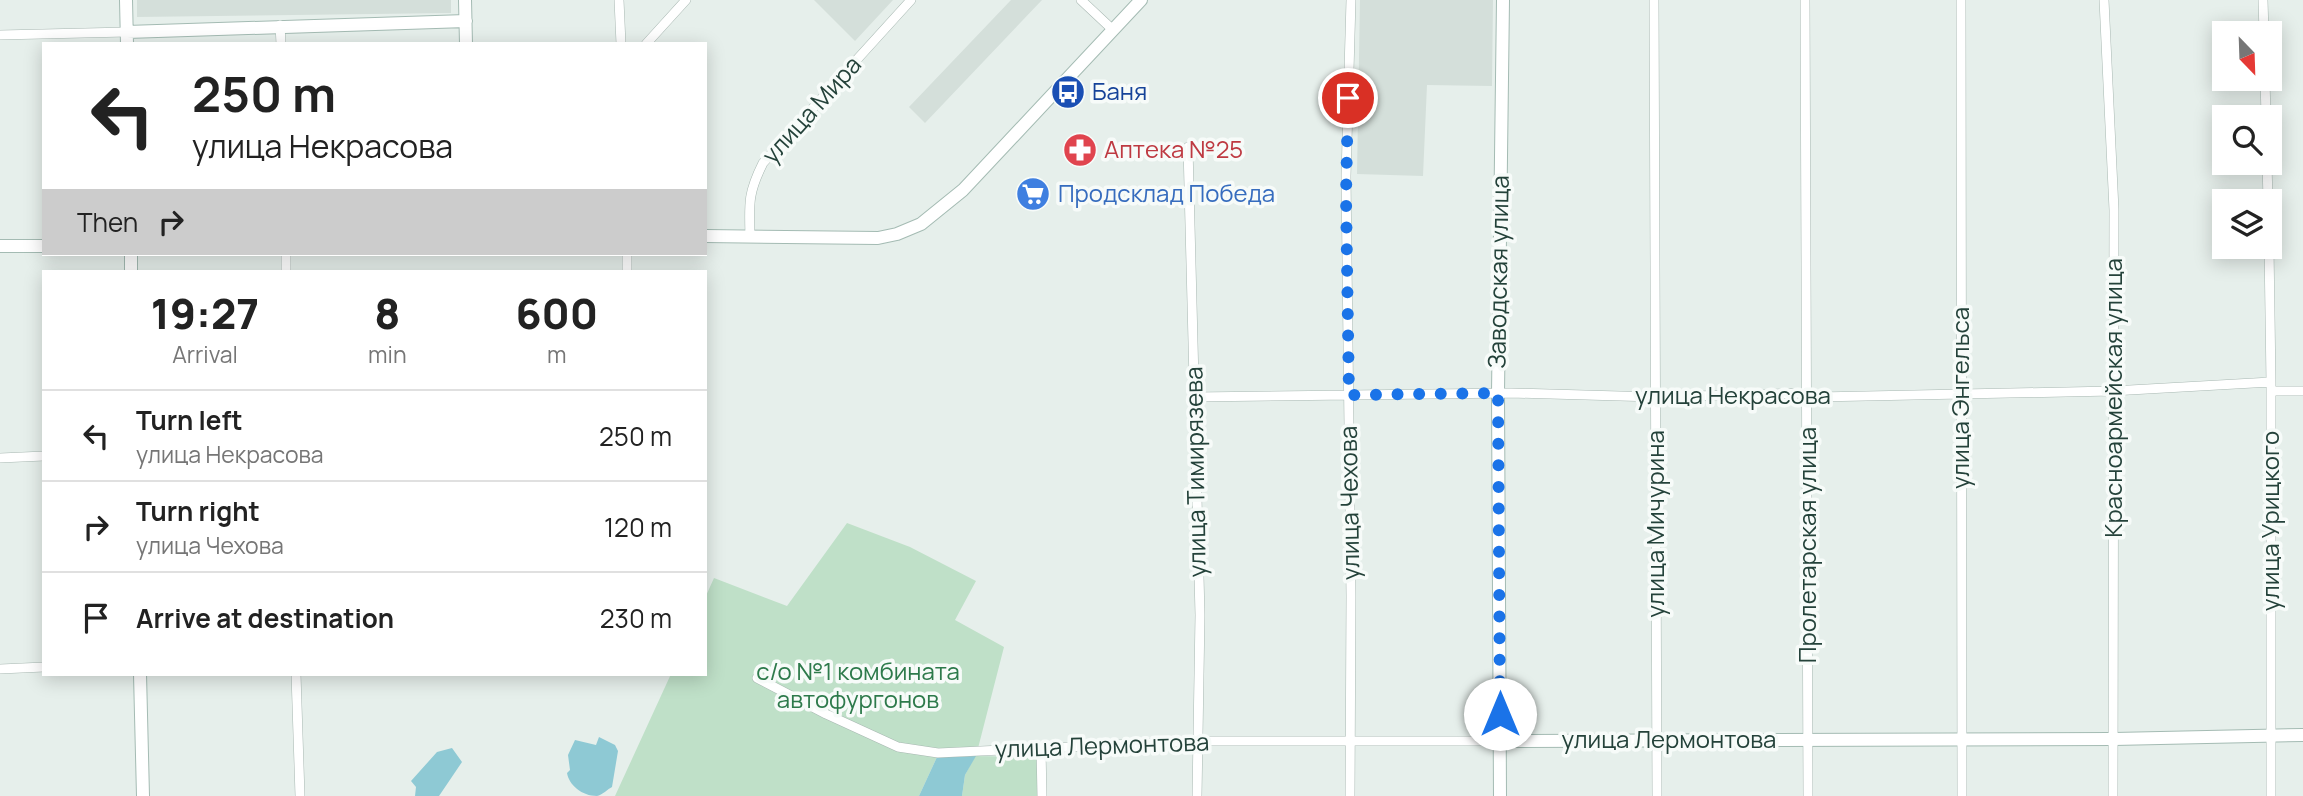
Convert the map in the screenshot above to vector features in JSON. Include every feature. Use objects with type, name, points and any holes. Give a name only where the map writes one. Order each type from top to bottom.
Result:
[{"type":"street","points":[[127,0],[127,38]]},
{"type":"street","points":[[465,0],[466,42]]},
{"type":"street","points":[[619,0],[621,42]]},
{"type":"street","points":[[648,42],[686,0]]},
{"type":"street","name":"улица Мира","points":[[750,236],[751,187],[763,163],[911,0]]},
{"type":"street","points":[[1081,0],[1113,30]]},
{"type":"street","points":[[707,236],[878,238],[921,224],[963,190],[1142,0]]},
{"type":"street","name":"улица Чехова","points":[[1350,796],[1346,176],[1351,0]]},
{"type":"street","name":"Заводская улица","points":[[1500,796],[1498,393],[1503,0]]},
{"type":"street","name":"улица Мичурина","points":[[1654,0],[1657,796]]},
{"type":"street","name":"Пролетарская улица","points":[[1805,0],[1808,796]]},
{"type":"street","name":"улица Энгельса","points":[[1961,0],[1962,796]]},
{"type":"street","name":"Красноармейская улица","points":[[2104,0],[2114,209],[2113,796]]},
{"type":"street","points":[[2263,0],[2264,21]]},
{"type":"street","points":[[0,35],[127,38],[280,25],[466,21]]},
{"type":"street","points":[[280,25],[281,42]]},
{"type":"street","name":"улица Тимирязева","points":[[1188,147],[1200,615],[1196,741],[1198,796]]},
{"type":"street","points":[[0,246],[42,246]]},
{"type":"street","name":"улица Урицкого","points":[[2269,259],[2271,796]]},
{"type":"street","name":"улица Некрасова","points":[[1195,397],[1498,393],[1655,397],[1808,393],[1818,397],[2271,386],[2303,391]]},
{"type":"street","points":[[0,458],[42,456]]},
{"type":"street","points":[[0,669],[42,667]]},
{"type":"street","points":[[140,676],[142,796]]},
{"type":"street","points":[[296,676],[300,796]]},
{"type":"street","name":"улица Лермонтова","points":[[757,678],[898,747],[938,753],[1196,741],[2114,739],[2303,735]]},
{"type":"street","points":[[1041,749],[1042,796]]},
{"type":"shaded area","points":[[137,0],[451,0],[451,13],[137,17]]},
{"type":"shaded area","points":[[814,0],[893,0],[855,41]]},
{"type":"shaded area","points":[[1011,0],[1042,0],[925,123],[909,107]]},
{"type":"shaded area","points":[[1360,0],[1493,0],[1492,86],[1427,85],[1423,176],[1357,174]]},
{"type":"green space","name":"с/о №1 комбината автофургонов","points":[[847,523],[910,547],[976,581],[955,620],[1004,647],[976,756],[1037,757],[1037,796],[962,796],[965,775],[975,756],[937,757],[919,796],[615,796],[670,676],[707,676],[707,594],[714,578],[787,606]]},
{"type":"water","points":[[599,737],[615,745],[618,751],[612,787],[597,796],[577,789],[570,782],[567,773],[570,770],[568,755],[575,740],[596,745]]},
{"type":"water","points":[[452,748],[462,762],[439,796],[415,796],[416,787],[411,781],[437,752]]},
{"type":"water","points":[[976,756],[965,775],[962,796],[919,796],[937,757]]},
{"type":"place","name":"Баня","points":[[1068,92]]},
{"type":"place","name":"Аптека №25","points":[[1080,150]]},
{"type":"place","name":"Продсклад Победа","points":[[1033,194]]},
{"type":"route","points":[[1348,98],[1346,196],[1349,395],[1498,393],[1500,714]]}]
